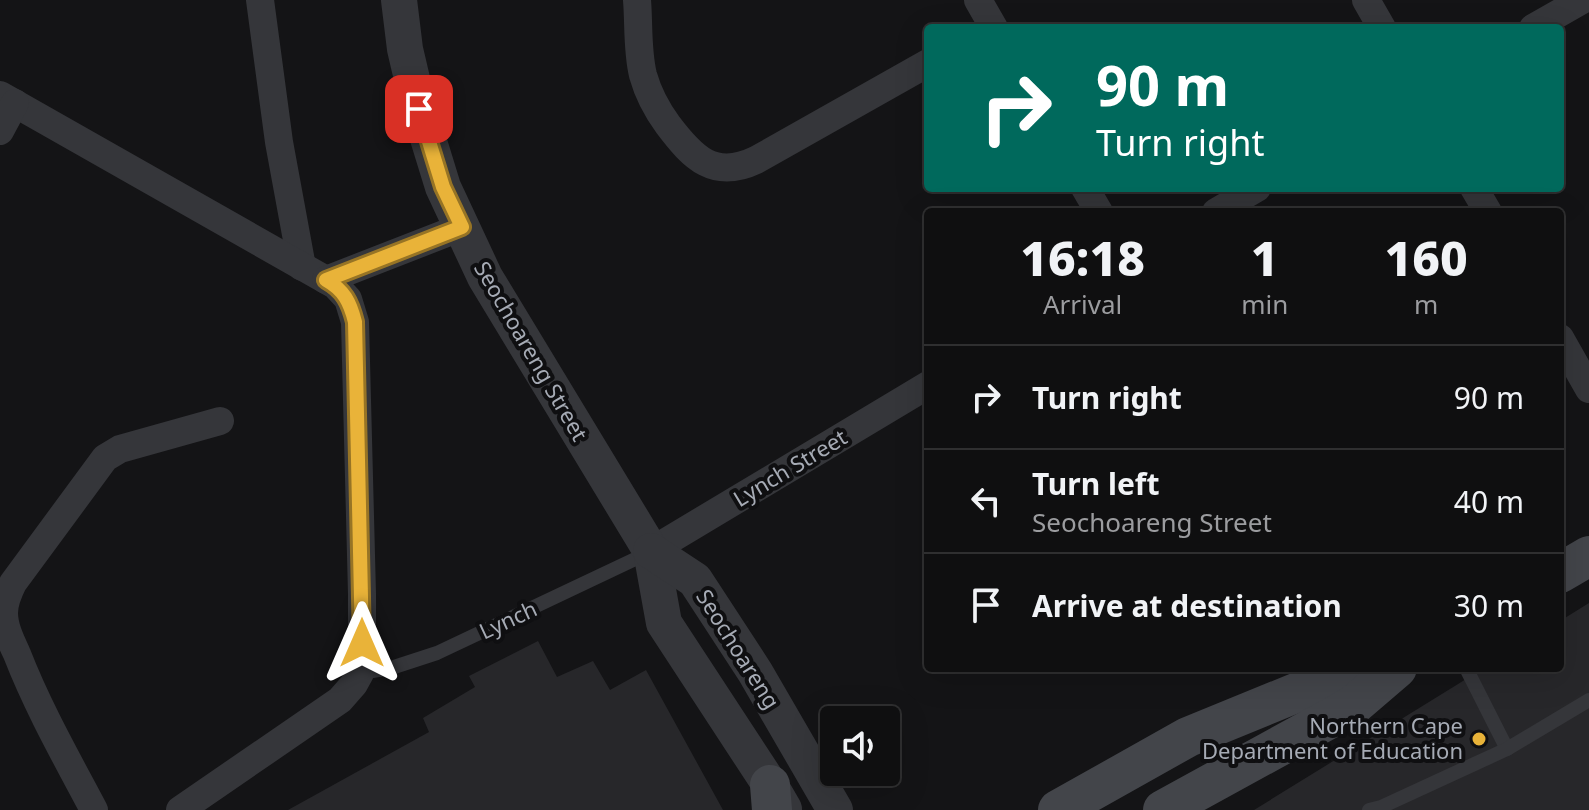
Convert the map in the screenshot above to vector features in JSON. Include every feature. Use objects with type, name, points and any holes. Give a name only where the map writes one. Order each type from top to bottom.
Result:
[{"type":"main road","points":[[1564,571],[1589,556]]},
{"type":"main road","points":[[1058,810],[1188,737],[1325,681],[1355,672]]},
{"type":"main road","points":[[1163,810],[1355,704],[1392,672]]},
{"type":"street","points":[[260,0],[279,142],[314,273]]},
{"type":"street","name":"Seochoareng Street","points":[[399,0],[405,49],[419,109],[443,187],[485,277],[651,551]]},
{"type":"street","points":[[637,0],[642,71],[654,102],[689,151],[708,164],[720,167],[741,167],[756,160],[924,65]]},
{"type":"street","points":[[978,0],[990,24]]},
{"type":"street","points":[[1366,0],[1380,24]]},
{"type":"street","points":[[1540,24],[1582,0]]},
{"type":"street","points":[[0,131],[7,99],[335,285],[348,299],[355,322],[362,606],[360,673],[340,700],[180,810]]},
{"type":"street","points":[[1223,208],[1250,192]]},
{"type":"street","points":[[314,273],[462,227]]},
{"type":"street","points":[[1564,345],[1589,389]]},
{"type":"street","name":"Lynch Street","points":[[651,551],[924,387]]},
{"type":"street","points":[[94,810],[23,670],[7,630],[4,615],[6,599],[13,583],[105,458],[120,449],[220,421]]},
{"type":"street","name":"Seochoareng","points":[[651,551],[664,623],[776,802]]},
{"type":"street","name":"Seochoareng","points":[[651,551],[695,580],[755,672],[835,810]]},
{"type":"lane","name":"Lynch","points":[[360,673],[391,668],[437,653],[651,551]]},
{"type":"lane","points":[[1468,672],[1507,749]]},
{"type":"lane","points":[[1377,809],[1507,749],[1589,700]]},
{"type":"building","name":"Northern Cape Department of Education","points":[[1589,603],[1589,810],[1254,810],[1478,672],[1564,672],[1564,619]]},
{"type":"building","points":[[538,641],[557,677],[593,661],[610,690],[646,670],[723,810],[288,810],[429,732],[423,718],[475,687],[469,676]]},
{"type":"place","name":"Northern Cape Department of Education","points":[[1479,739]]},
{"type":"route","points":[[362,643],[355,322],[348,299],[326,280],[462,227],[443,187],[419,109]]}]
